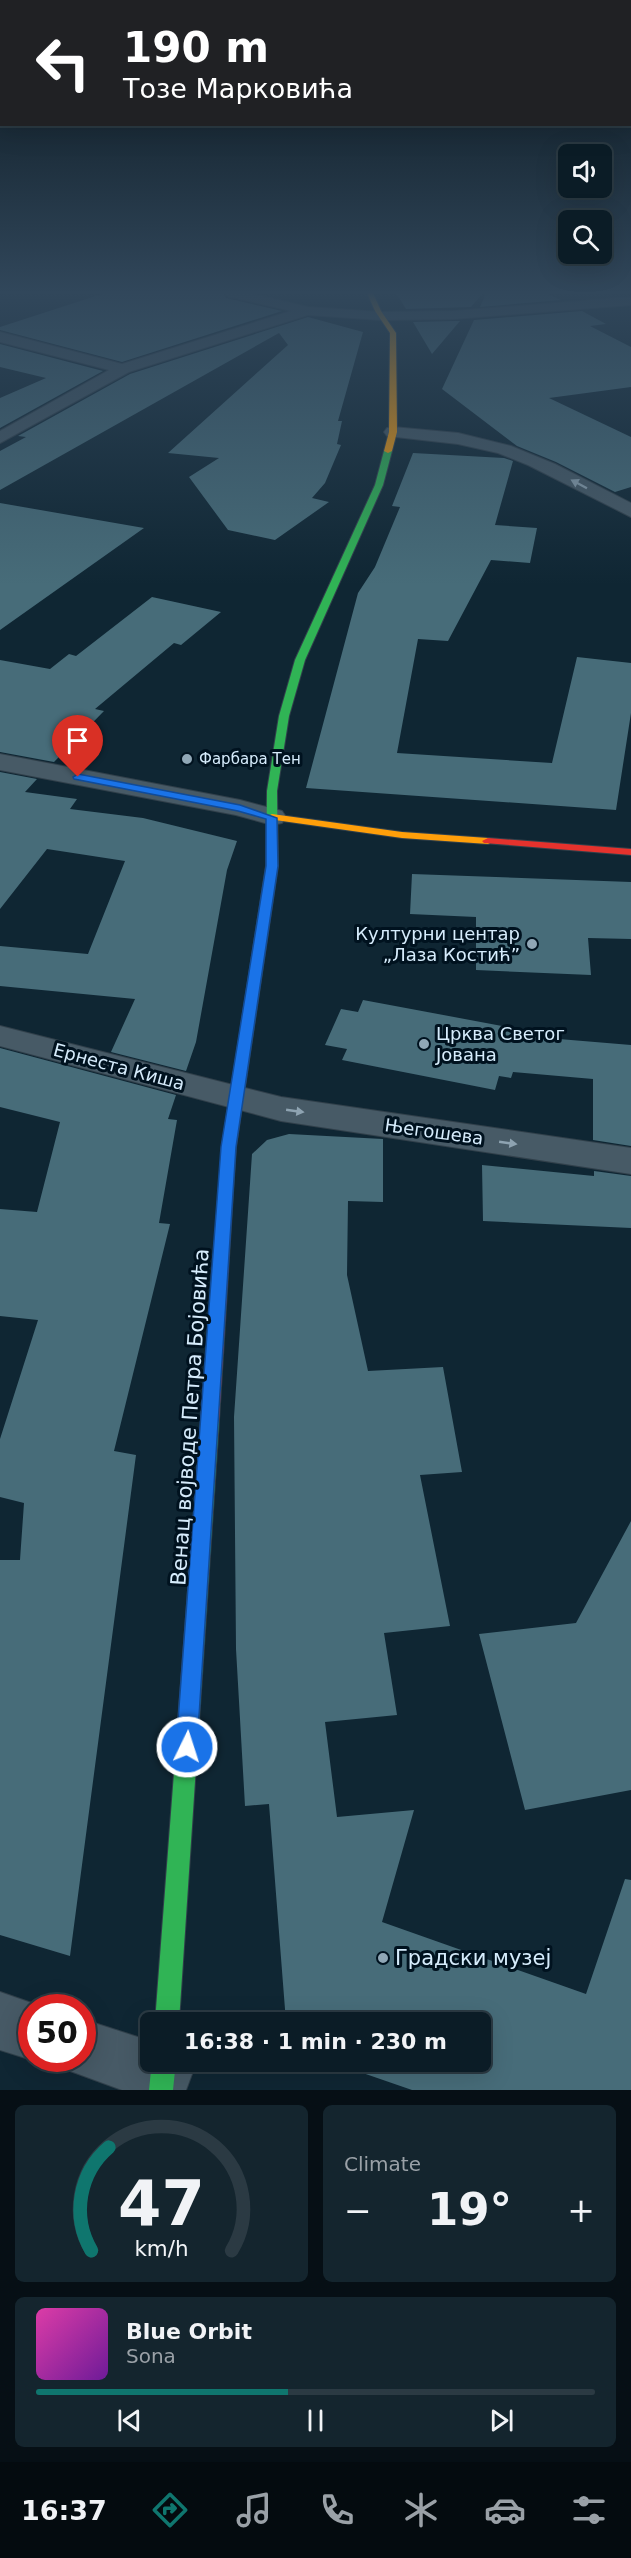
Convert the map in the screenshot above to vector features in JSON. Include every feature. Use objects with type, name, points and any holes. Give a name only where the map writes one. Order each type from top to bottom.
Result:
[{"type":"main road","name":"Венац војводе Петра Бојовића","points":[[168,2012],[229,1147],[272,866],[272,791],[284,716],[300,660],[379,485],[393,432],[393,391]]},
{"type":"main road","points":[[272,818],[402,835],[631,852]]},
{"type":"street","points":[[0,438],[85,391]]},
{"type":"street","points":[[393,432],[435,434],[477,442],[519,455],[631,511]]},
{"type":"street","points":[[0,762],[240,808],[272,818]]},
{"type":"street","name":"Ернеста Киша","points":[[0,1036],[238,1098]]},
{"type":"street","name":"Његошева","points":[[238,1098],[281,1109],[631,1161]]},
{"type":"street","points":[[0,2021],[18,2027]]},
{"type":"street","points":[[96,2050],[140,2058]]},
{"type":"building","points":[[17,391],[68,391],[0,428],[0,398]]},
{"type":"building","points":[[100,391],[177,391],[0,490],[0,451],[26,437],[18,436]]},
{"type":"building","points":[[237,391],[347,391],[338,421],[342,421],[337,444],[341,445],[325,483],[312,498],[329,502],[275,540],[228,530],[189,477],[219,458],[168,453]]},
{"type":"building","points":[[444,391],[605,391],[549,398],[631,437],[631,487],[615,492],[556,462],[517,446]]},
{"type":"building","points":[[413,453],[504,458],[513,461],[495,525],[537,528],[530,563],[491,560],[448,641],[418,639],[397,753],[552,763],[577,657],[631,663],[631,713],[616,810],[306,788],[358,593],[375,567],[400,507],[392,506]]},
{"type":"building","points":[[0,503],[144,528],[0,630]]},
{"type":"building","points":[[152,597],[221,612],[181,645],[174,643],[95,709],[104,711],[54,762],[0,752],[0,660],[50,669],[69,654],[76,656]]},
{"type":"building","points":[[0,772],[37,779],[25,792],[77,799],[70,809],[143,818],[237,841],[227,870],[196,1042],[186,1071],[111,1052],[135,999],[0,986],[0,946],[88,954],[125,861],[47,849],[0,909]]},
{"type":"building","name":"Културни центар „Лаза Костић”","points":[[412,874],[631,882],[631,939],[588,938],[591,975],[476,970],[476,917],[410,914]]},
{"type":"building","name":"Црква Светог Јована","points":[[363,1000],[513,1028],[511,1035],[631,1045],[631,1146],[593,1140],[593,1079],[513,1072],[511,1078],[499,1076],[495,1090],[342,1060],[347,1049],[325,1045],[341,1009],[358,1012]]},
{"type":"building","points":[[0,1048],[176,1095],[168,1119],[177,1120],[159,1223],[170,1224],[114,1451],[136,1455],[70,1956],[0,1935],[0,1560],[20,1560],[24,1503],[0,1497],[0,1439],[38,1320],[0,1316],[0,1209],[37,1212],[60,1122],[0,1107]]},
{"type":"building","points":[[289,1134],[383,1139],[383,1202],[348,1201],[347,1275],[368,1371],[443,1367],[462,1472],[420,1475],[450,1626],[384,1633],[397,1715],[325,1722],[337,1817],[414,1810],[382,1922],[586,1994],[625,1879],[631,1880],[631,2090],[412,2090],[360,2072],[491,2072],[491,2012],[285,2012],[269,1804],[245,1806],[236,1649],[234,1417],[252,1154],[267,1140]]},
{"type":"building","points":[[482,1165],[594,1176],[594,1171],[631,1176],[631,1228],[483,1221]]},
{"type":"building","points":[[631,1521],[631,1790],[525,1810],[479,1634],[576,1623]]},
{"type":"traffic: fast","points":[[226,1193],[229,1147],[272,866],[272,791],[284,716],[300,660],[379,485],[388,451]]},
{"type":"traffic: fast","points":[[168,2012],[210,1420]]},
{"type":"traffic: fast","points":[[161,2090],[163,2072]]},
{"type":"traffic: slow","points":[[388,451],[393,432],[393,391]]},
{"type":"traffic: slow","points":[[272,817],[402,835],[488,841]]},
{"type":"traffic: jam","points":[[488,841],[631,852]]},
{"type":"traffic: jam","points":[[210,1420],[226,1193]]},
{"type":"place","name":"Фарбара Тен","points":[[187,759]]},
{"type":"place","name":"Културни центар „Лаза Костић”","points":[[532,944]]},
{"type":"place","name":"Црква Светог Јована","points":[[424,1044]]},
{"type":"place","name":"Градски музеј","points":[[383,1958]]},
{"type":"route","points":[[78,777],[240,808],[272,818],[272,866],[229,1147],[187,1747]]}]
